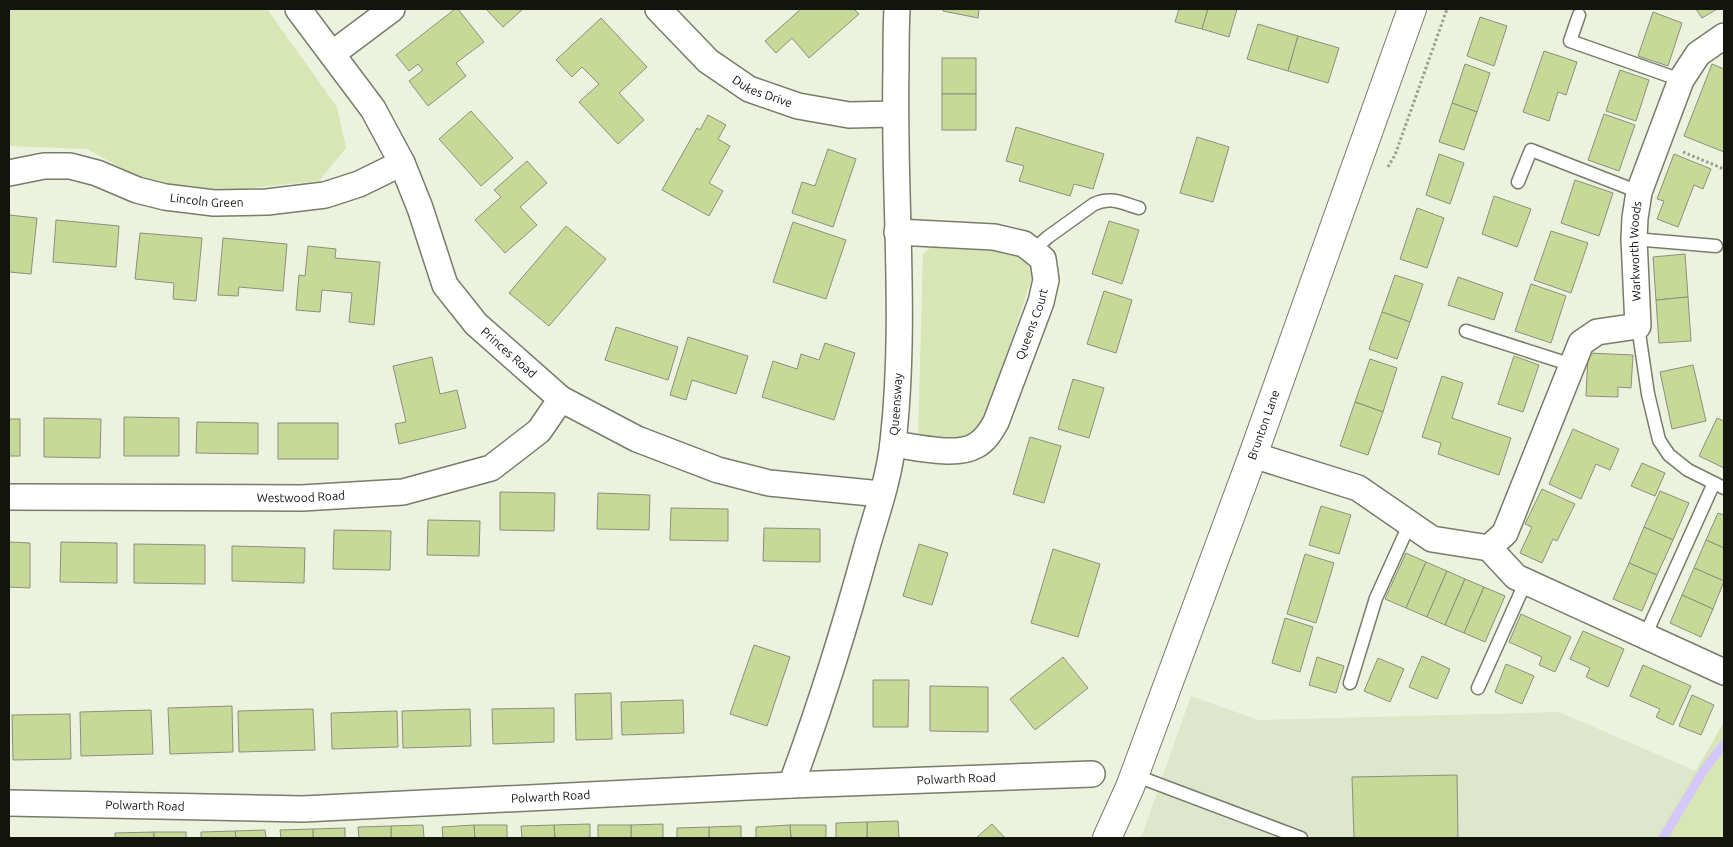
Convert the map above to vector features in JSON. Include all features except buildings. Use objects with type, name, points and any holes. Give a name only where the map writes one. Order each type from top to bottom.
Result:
[{"type":"street","name":"Princes Road","points":[[298,9],[373,109],[402,163],[420,208],[445,285],[476,324],[561,399],[637,439],[718,470],[769,483],[882,494]]},
{"type":"street","points":[[332,54],[392,9]]},
{"type":"street","name":"Dukes Drive","points":[[658,9],[708,60],[749,88],[798,106],[849,115],[895,114]]},
{"type":"street","name":"Queensway","points":[[791,785],[816,718],[856,588],[882,494],[893,444],[900,330],[895,114],[897,9]]},
{"type":"street","name":"Brunton Lane","points":[[1107,838],[1134,776],[1253,455],[1412,9]]},
{"type":"street","name":"Warkworth Woods","points":[[1638,326],[1634,239],[1639,192],[1680,80],[1698,54],[1724,36]]},
{"type":"street","name":"Lincoln Green","points":[[9,172],[44,166],[70,166],[97,173],[137,190],[165,197],[214,203],[266,202],[324,195],[359,184],[402,163]]},
{"type":"street","points":[[897,232],[994,237],[1024,244],[1032,251]]},
{"type":"street","name":"Queens Court","points":[[893,444],[956,451],[975,446],[989,434],[996,422],[1041,302],[1046,280],[1043,259],[1032,251]]},
{"type":"street","points":[[1489,548],[1505,533],[1580,344],[1597,332],[1638,326]]},
{"type":"street","name":"Westwood Road","points":[[9,497],[302,498],[403,492],[490,468],[539,432],[561,399]]},
{"type":"street","points":[[1253,455],[1358,488],[1432,539],[1489,548],[1516,577],[1724,672]]},
{"type":"street","name":"Polwarth Road","points":[[9,803],[302,808],[791,785],[1092,774]]},
{"type":"lane","points":[[1580,15],[1570,42],[1680,80]]},
{"type":"lane","points":[[1518,182],[1531,150],[1639,192]]},
{"type":"lane","points":[[1032,251],[1048,237],[1102,200],[1109,199],[1139,208]]},
{"type":"lane","points":[[1634,239],[1716,246]]},
{"type":"lane","points":[[1638,326],[1648,394],[1659,440],[1669,455],[1688,470],[1719,485],[1646,636]]},
{"type":"lane","points":[[1466,331],[1572,365]]},
{"type":"lane","points":[[1350,683],[1376,598],[1409,524]]},
{"type":"lane","points":[[1478,688],[1526,581]]},
{"type":"lane","points":[[1134,776],[1301,838]]},
{"type":"path","points":[[1658,142],[1724,169]]},
{"type":"shaded area","points":[[1191,696],[1258,720],[1559,712],[1696,771],[1657,838],[1141,838]]},
{"type":"green space","points":[[9,9],[267,9],[337,107],[346,148],[319,181],[201,193],[136,176],[87,149],[9,146]]},
{"type":"green space","points":[[933,245],[1022,249],[1033,274],[984,423],[970,442],[918,436],[923,254]]},
{"type":"green space","points":[[1724,722],[1724,838],[1657,838]]},
{"type":"waterway","points":[[1663,838],[1704,770],[1724,744]]}]
